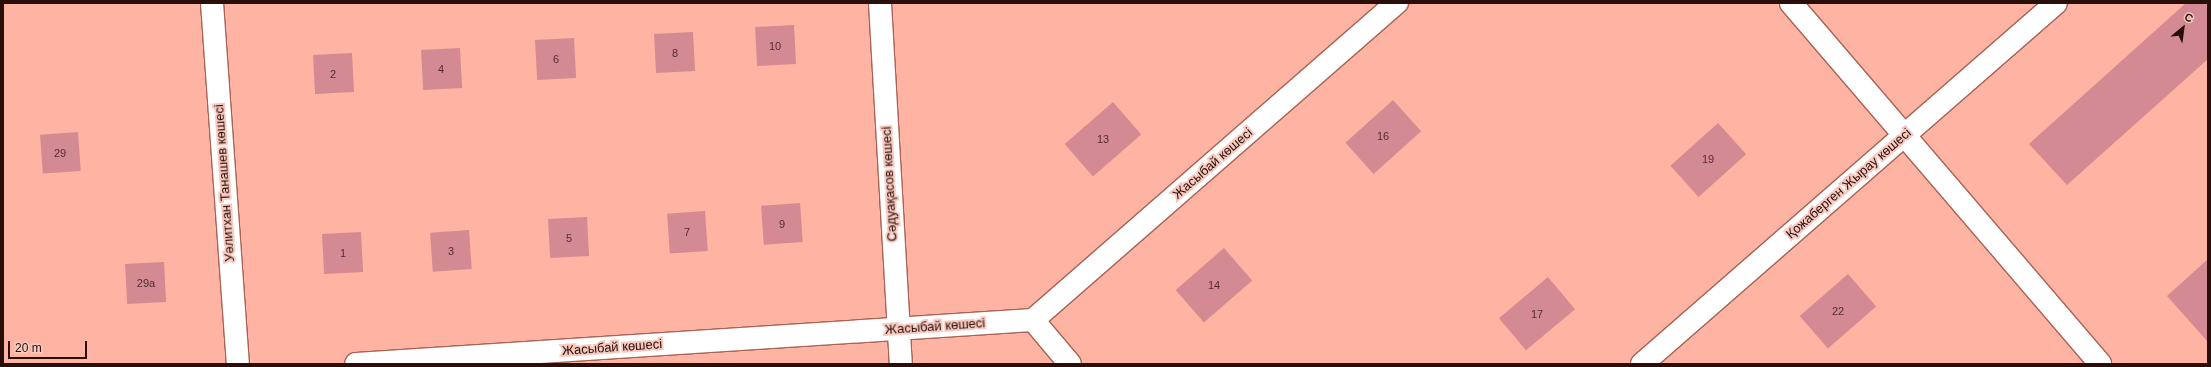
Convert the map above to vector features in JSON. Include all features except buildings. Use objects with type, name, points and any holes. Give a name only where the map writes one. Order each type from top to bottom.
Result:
[{"type":"street","name":"Уәлитхан Танашев көшесі","points":[[212,3],[238,364]]},
{"type":"street","name":"Сәдуақасов көшесі","points":[[880,3],[901,364]]},
{"type":"street","name":"Жасыбай көшесі","points":[[356,364],[898,330],[1033,320],[1397,3]]},
{"type":"street","points":[[1792,3],[2100,364]]},
{"type":"street","name":"Қожаберген Жырау көшесі","points":[[1642,364],[2056,3]]},
{"type":"street","points":[[1033,320],[1070,364]]}]
